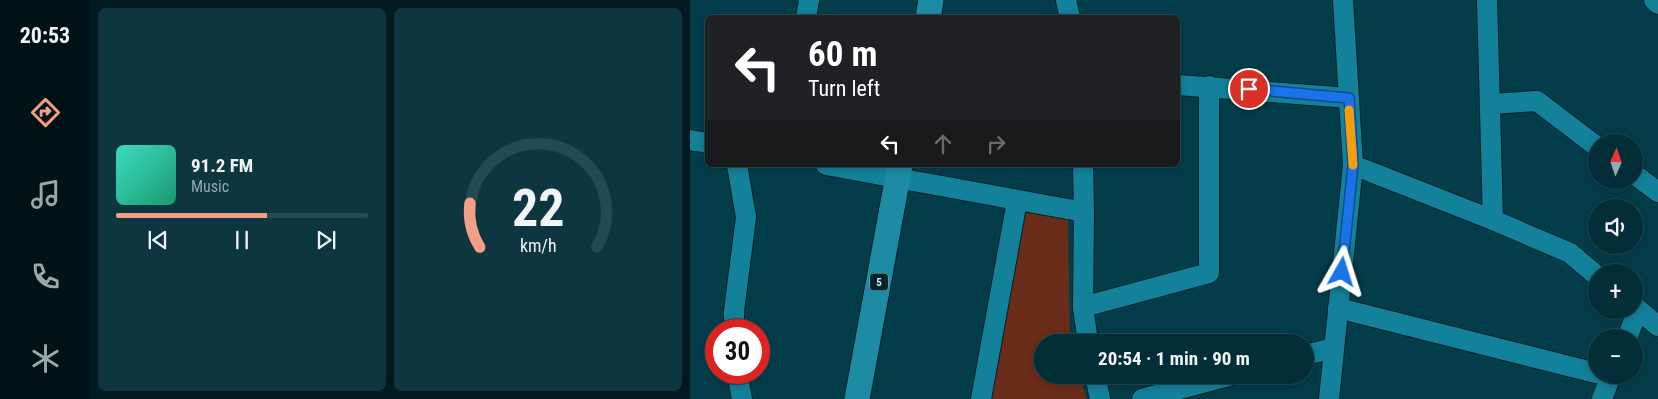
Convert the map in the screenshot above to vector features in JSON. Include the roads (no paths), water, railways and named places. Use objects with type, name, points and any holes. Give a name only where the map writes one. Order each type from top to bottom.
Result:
[{"type":"main road","points":[[928,15],[931,0]]},
{"type":"main road","name":"5","points":[[857,399],[899,172]]},
{"type":"street","points":[[806,15],[809,0]]},
{"type":"street","points":[[1066,0],[1069,15]]},
{"type":"street","points":[[1329,399],[1353,165],[1343,0]]},
{"type":"street","points":[[1487,0],[1493,220]]},
{"type":"street","points":[[1654,0],[1658,4]]},
{"type":"street","points":[[1180,85],[1349,98]]},
{"type":"street","points":[[1083,307],[1209,273],[1209,86]]},
{"type":"street","points":[[1491,104],[1537,101],[1588,140]]},
{"type":"street","points":[[690,140],[705,142]]},
{"type":"street","points":[[1353,165],[1493,220],[1570,253],[1588,268]]},
{"type":"street","points":[[734,319],[746,216],[738,167]]},
{"type":"street","points":[[847,167],[899,172],[1017,201],[1084,212]]},
{"type":"street","points":[[1083,167],[1083,307],[1087,334]]},
{"type":"street","points":[[1643,181],[1658,192]]},
{"type":"street","points":[[981,399],[1017,201]]},
{"type":"street","points":[[1338,308],[1588,370]]},
{"type":"street","points":[[1643,314],[1658,326]]},
{"type":"street","points":[[1314,353],[1334,348]]},
{"type":"street","points":[[739,384],[742,399]]},
{"type":"street","points":[[1097,384],[1100,399]]},
{"type":"street","points":[[1142,399],[1198,384]]},
{"type":"street","points":[[1602,399],[1604,384]]}]
